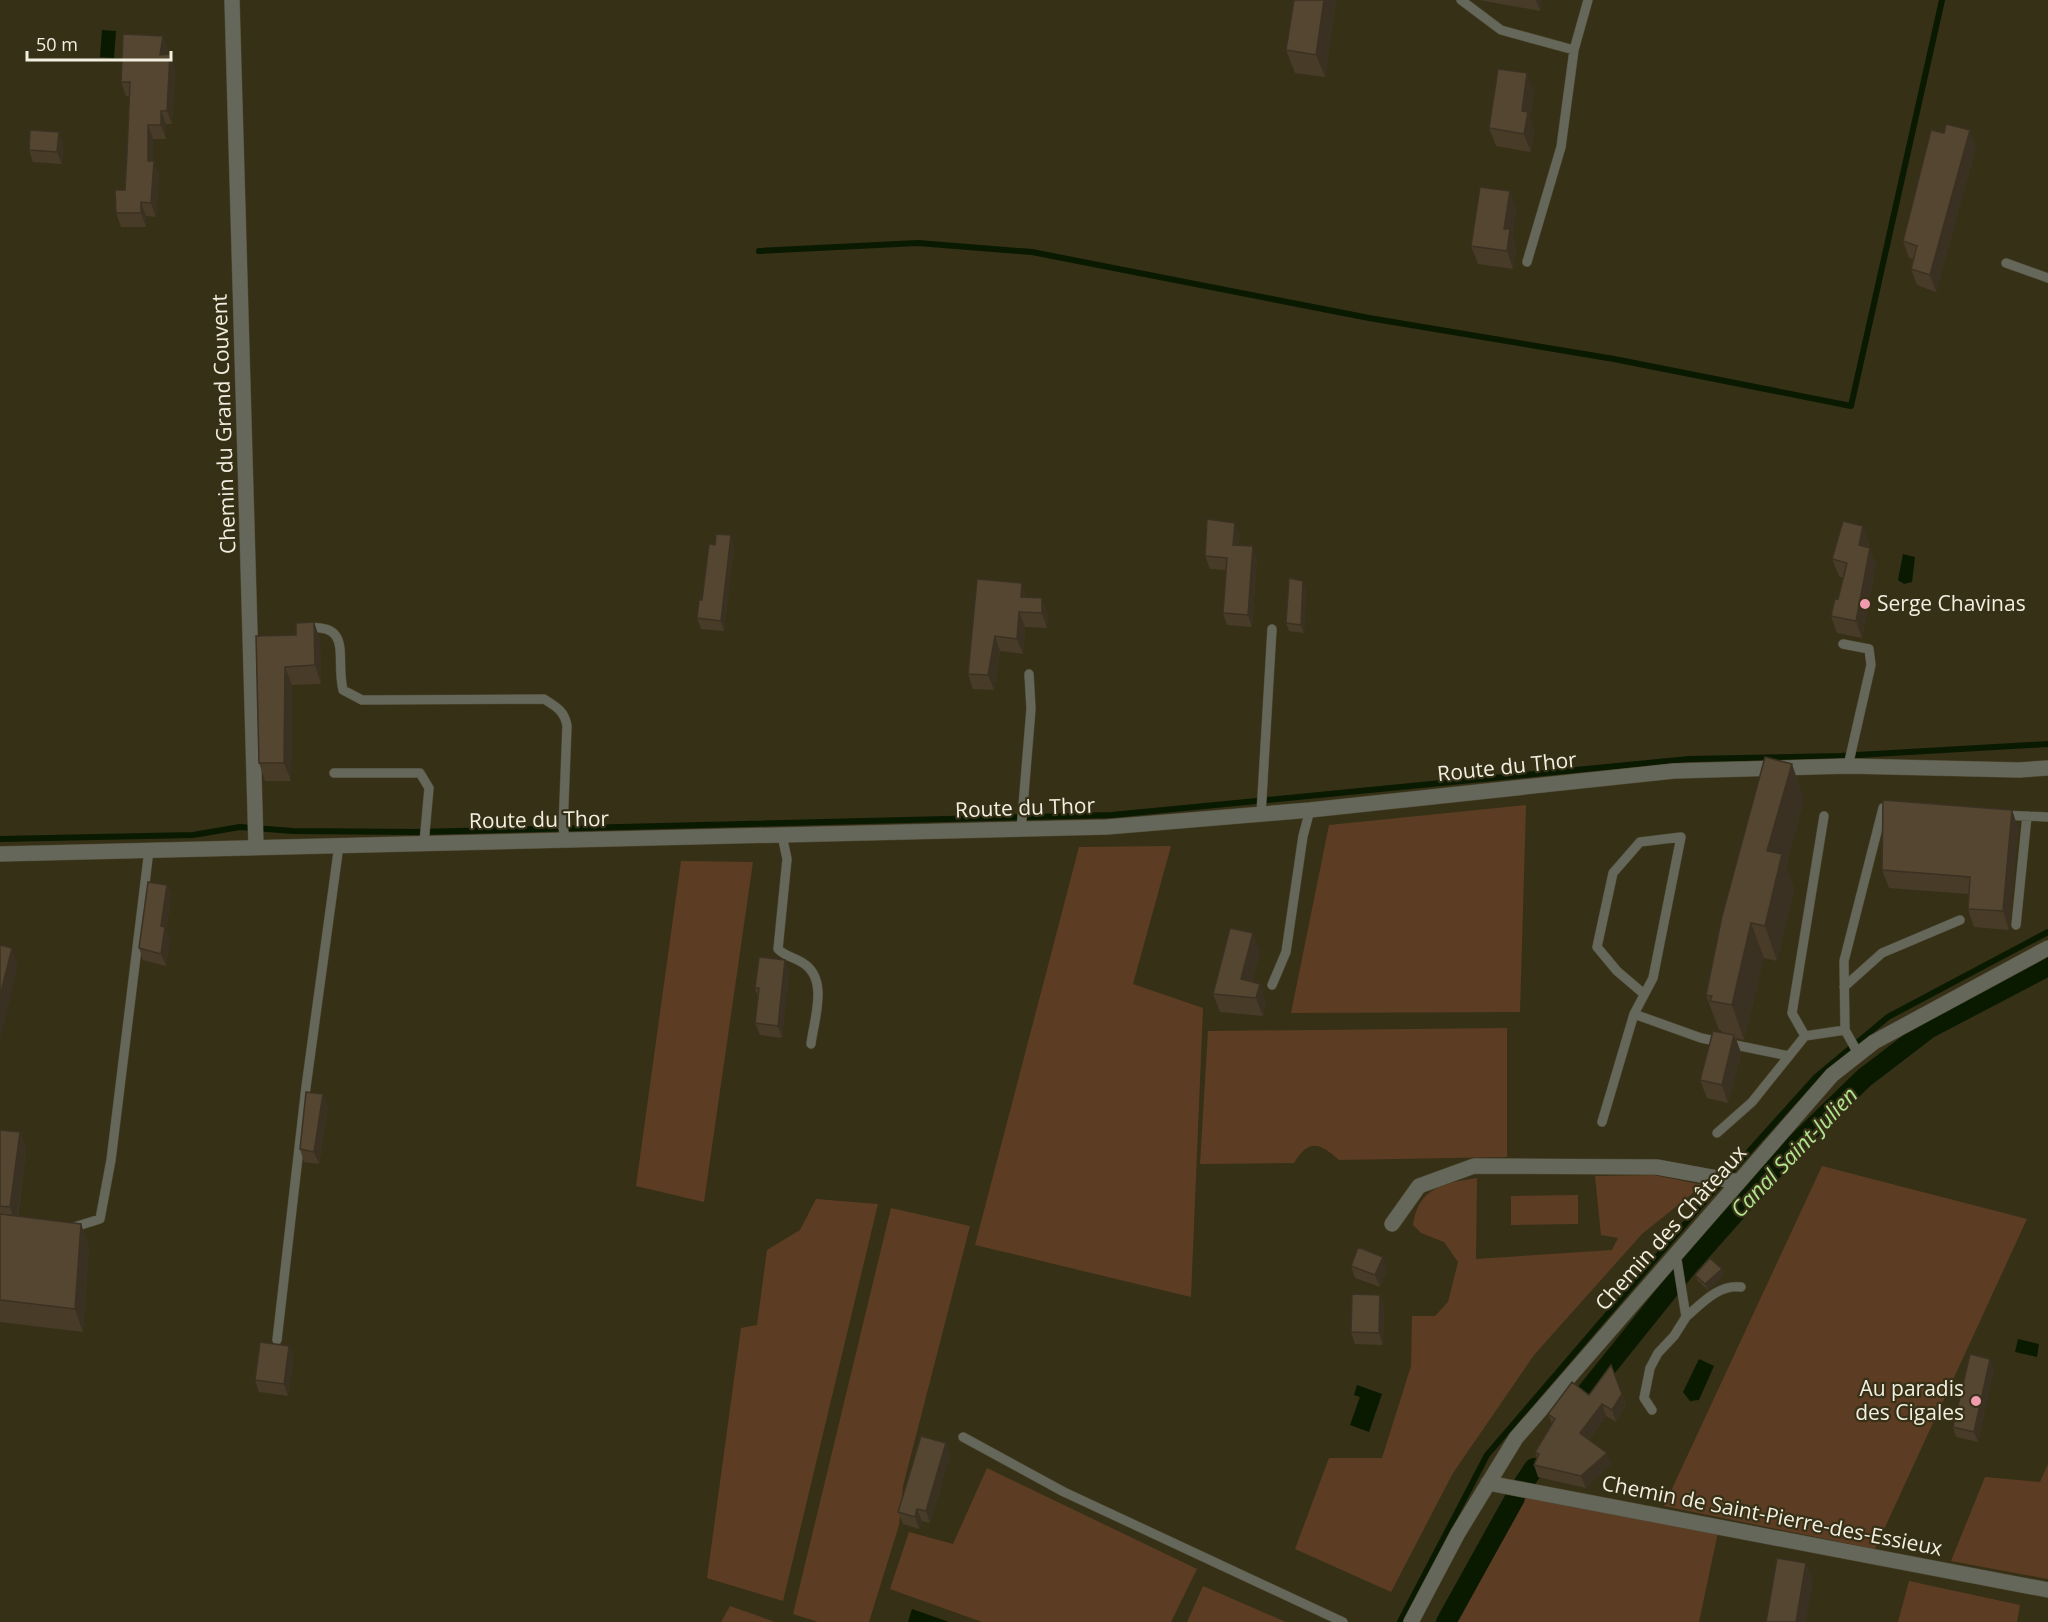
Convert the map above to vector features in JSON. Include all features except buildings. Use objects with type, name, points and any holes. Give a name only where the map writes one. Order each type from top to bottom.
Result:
[{"type":"street","name":"Chemin du Grand Couvent","points":[[232,0],[256,846]]},
{"type":"street","name":"Route du Thor","points":[[0,854],[1107,827],[1310,810],[1674,771],[1848,766],[2019,770],[2048,768]]},
{"type":"street","name":"Chemin des Châteaux","points":[[1411,1622],[1458,1533],[1516,1438],[1832,1076],[1874,1042],[2048,948]]},
{"type":"street","points":[[1392,1224],[1419,1185],[1474,1166],[1657,1167],[1739,1182]]},
{"type":"street","name":"Chemin de Saint-Pierre-des-Essieux","points":[[1488,1483],[2048,1590]]},
{"type":"lane","points":[[1461,0],[1501,30],[1574,50]]},
{"type":"lane","points":[[1527,262],[1561,147],[1574,50],[1588,0]]},
{"type":"lane","points":[[2006,263],[2048,278]]},
{"type":"lane","points":[[305,628],[323,626],[332,630],[340,640],[343,690],[362,700],[544,699],[556,706],[565,715],[567,726],[563,828],[566,840]]},
{"type":"lane","points":[[1261,814],[1272,629]]},
{"type":"lane","points":[[1843,644],[1869,649],[1871,664],[1848,766]]},
{"type":"lane","points":[[1021,830],[1031,709],[1029,674]]},
{"type":"lane","points":[[334,774],[420,773],[429,788],[424,843]]},
{"type":"lane","points":[[1859,1054],[1845,1030],[1844,961],[1883,808],[1905,809]]},
{"type":"lane","points":[[1272,985],[1286,952],[1303,836],[1310,810]]},
{"type":"lane","points":[[1994,814],[2048,818]]},
{"type":"lane","points":[[1805,1036],[1792,1013],[1824,816]]},
{"type":"lane","points":[[2016,925],[2027,816]]},
{"type":"lane","points":[[782,836],[787,860],[778,949],[786,957],[803,963],[816,976],[818,990],[811,1044]]},
{"type":"lane","points":[[1602,1122],[1634,1014],[1653,978],[1681,837],[1640,842],[1613,873],[1597,947],[1617,971],[1644,994]]},
{"type":"lane","points":[[277,1340],[306,1087],[339,845]]},
{"type":"lane","points":[[62,1226],[73,1228],[100,1219],[111,1160],[149,850]]},
{"type":"lane","points":[[1844,987],[1882,953],[1960,920]]},
{"type":"lane","points":[[1634,1014],[1701,1038],[1789,1056]]},
{"type":"lane","points":[[1717,1132],[1752,1102],[1805,1036],[1845,1030]]},
{"type":"lane","points":[[1676,1254],[1686,1317]]},
{"type":"lane","points":[[1652,1410],[1644,1398],[1650,1368],[1658,1353],[1674,1336],[1686,1317],[1710,1296],[1729,1285],[1741,1287]]},
{"type":"lane","points":[[963,1437],[1064,1492],[1343,1622]]},
{"type":"shaded area","points":[[102,30],[116,31],[114,58],[100,57]]},
{"type":"shaded area","points":[[1903,554],[1915,557],[1912,582],[1904,584],[1898,580]]},
{"type":"shaded area","points":[[1526,805],[1520,1012],[1291,1013],[1329,825]]},
{"type":"shaded area","points":[[1171,846],[1133,984],[1203,1008],[1191,1297],[975,1245],[1079,847]]},
{"type":"shaded area","points":[[681,861],[753,862],[704,1202],[636,1186]]},
{"type":"shaded area","points":[[1507,1028],[1507,1157],[1339,1160],[1326,1150],[1315,1146],[1305,1150],[1294,1163],[1200,1164],[1208,1031]]},
{"type":"shaded area","points":[[1822,1166],[2027,1219],[1875,1549],[1664,1506]]},
{"type":"shaded area","points":[[1654,1175],[1703,1185],[1642,1234],[1534,1355],[1453,1473],[1391,1592],[1295,1549],[1329,1458],[1382,1458],[1411,1366],[1412,1316],[1435,1316],[1448,1302],[1458,1262],[1444,1242],[1421,1233],[1413,1225],[1416,1212],[1427,1195],[1444,1185],[1477,1178],[1476,1259],[1612,1250],[1618,1238],[1601,1235],[1595,1176]]},
{"type":"shaded area","points":[[1578,1195],[1578,1224],[1511,1225],[1511,1196]]},
{"type":"shaded area","points":[[816,1199],[878,1204],[783,1601],[707,1578],[741,1328],[757,1325],[767,1250],[800,1230]]},
{"type":"shaded area","points":[[891,1208],[970,1226],[903,1486],[899,1525],[869,1622],[818,1622],[793,1614]]},
{"type":"shaded area","points":[[2018,1339],[2039,1344],[2037,1357],[2015,1352]]},
{"type":"shaded area","points":[[1699,1359],[1714,1366],[1699,1400],[1690,1401],[1683,1392]]},
{"type":"shaded area","points":[[1357,1385],[1382,1394],[1369,1432],[1350,1425],[1360,1397],[1354,1395]]},
{"type":"shaded area","points":[[2048,1464],[2048,1579],[1951,1561],[1985,1477],[2040,1482]]},
{"type":"shaded area","points":[[987,1468],[1197,1569],[1171,1622],[982,1622],[890,1589],[909,1532],[953,1544]]},
{"type":"shaded area","points":[[1526,1497],[1718,1532],[1699,1622],[1458,1622]]},
{"type":"shaded area","points":[[1909,1581],[2020,1605],[2017,1622],[1898,1622]]},
{"type":"shaded area","points":[[1203,1586],[1286,1622],[1187,1622]]},
{"type":"shaded area","points":[[730,1606],[775,1622],[721,1622]]},
{"type":"shaded area","points":[[912,1609],[949,1622],[908,1622]]},
{"type":"waterway","points":[[759,251],[918,243],[1032,252],[1369,318],[1614,359],[1851,406],[1942,0]]},
{"type":"waterway","points":[[0,839],[193,835],[240,827],[293,831],[416,832],[1112,815],[1689,759],[1840,756],[2048,744]]},
{"type":"waterway","points":[[1400,1622],[1487,1455],[1709,1196],[1816,1077],[1888,1017],[2048,932]]},
{"type":"waterway","name":"Canal Saint-Julien","points":[[1586,1393],[1688,1266],[1798,1142],[1864,1078],[1928,1029],[2048,966]]},
{"type":"waterway","name":"Canal Saint-Julien","points":[[1524,1483],[1534,1468]]},
{"type":"waterway","name":"Canal Saint-Julien","points":[[1446,1622],[1515,1498]]},
{"type":"place","name":"Serge Chavinas","points":[[1865,604]]},
{"type":"place","name":"Au paradis des Cigales","points":[[1976,1401]]}]
